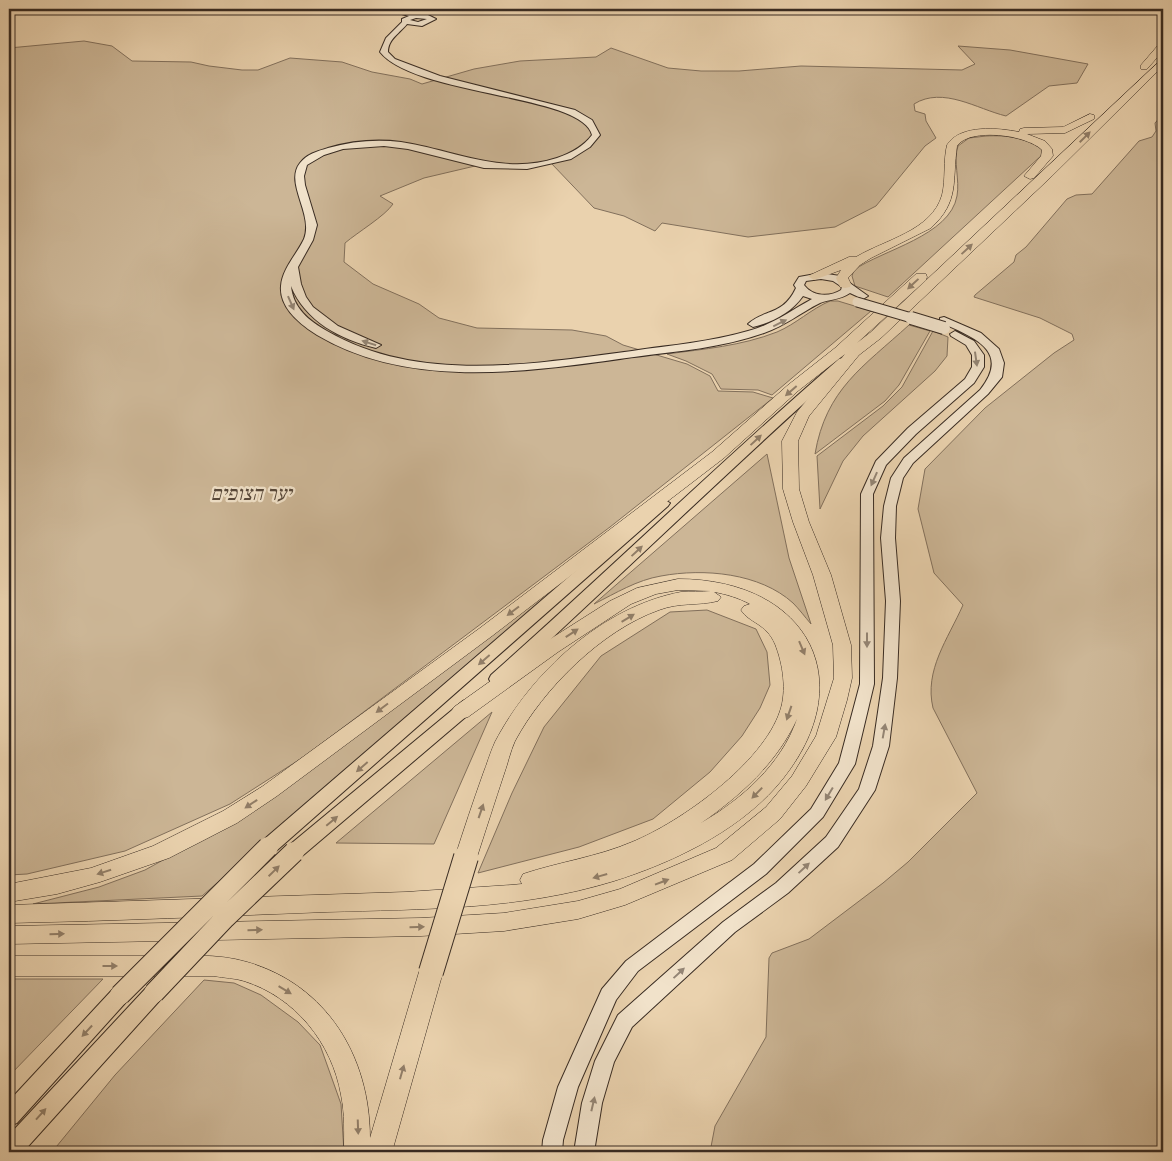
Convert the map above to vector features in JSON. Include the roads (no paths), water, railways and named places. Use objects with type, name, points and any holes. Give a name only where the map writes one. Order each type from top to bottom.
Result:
[{"type":"highway","points":[[9,893],[57,885],[127,865],[169,848],[230,818],[309,763],[486,632],[718,455],[793,388],[840,351],[1030,176],[1090,117],[1130,82],[1163,45]]},
{"type":"highway","points":[[9,935],[421,927],[504,922],[578,910],[625,896],[674,877],[724,854],[773,813],[799,781],[826,737],[844,678],[842,645],[822,575],[801,522],[791,489],[790,441],[802,415],[854,352],[876,335],[1048,174],[1163,61]]},
{"type":"highway","points":[[950,171],[945,144],[949,138],[957,134],[985,130],[1065,130],[1090,117]]},
{"type":"highway","points":[[846,286],[842,278],[845,269],[863,257],[881,250],[919,230],[935,218],[949,196],[952,146],[954,142],[973,134],[997,132],[1026,137],[1045,145],[1048,152],[1047,156],[1030,176]]},
{"type":"highway","points":[[814,276],[881,250]]},
{"type":"highway","points":[[9,914],[466,897],[507,894],[574,883],[610,873],[669,850],[717,825],[750,800],[782,765],[792,749],[808,714],[810,681],[804,650],[788,622],[779,614],[742,593],[707,585],[677,584],[640,594],[604,612],[461,712]]},
{"type":"highway","points":[[379,1152],[466,857],[504,744],[524,710],[551,676],[605,632],[652,605],[692,596],[716,598],[756,612],[775,628],[787,650],[794,694],[789,715],[760,760],[741,780],[683,825],[641,848],[466,897]]},
{"type":"highway","points":[[9,966],[214,966],[246,971],[278,985],[301,999],[314,1011],[326,1027],[348,1068],[356,1102],[357,1152]]},
{"type":"main road","points":[[9,1151],[225,918],[294,852],[461,712],[600,587],[788,409],[854,352]]},
{"type":"main road","points":[[9,1116],[120,995],[268,847],[718,455]]},
{"type":"street","points":[[383,9],[420,15],[432,20],[407,28],[392,36]]},
{"type":"street","points":[[383,9],[399,16],[404,21],[423,24]]},
{"type":"street","points":[[420,15],[407,18],[386,44],[384,53],[389,60],[402,67],[430,76],[567,110],[588,121],[593,126],[596,135],[589,144],[573,154],[546,163],[520,166],[477,164],[412,147],[390,144],[350,145],[316,155],[304,164],[298,175],[312,222],[312,231],[289,275],[287,294],[294,311],[312,326],[347,345],[390,359],[454,368],[490,369],[553,364],[702,345],[765,330],[792,317],[820,298],[844,294],[846,286]]},
{"type":"street","points":[[298,258],[295,279],[302,300],[335,328],[364,342],[398,352],[457,360],[490,361],[550,356],[722,332],[755,324],[780,312],[798,298],[801,289],[800,282],[803,279],[814,276],[829,276],[846,286],[860,299]]},
{"type":"street","points":[[584,1152],[592,1104],[605,1061],[625,1021],[729,927],[782,888],[832,842],[867,790],[881,746],[890,678],[893,601],[888,538],[890,506],[897,478],[908,461],[984,392],[996,377],[998,363],[994,351],[977,335],[860,299],[809,295],[801,289]]},
{"type":"street","points":[[552,1152],[553,1140],[568,1087],[609,995],[632,966],[760,869],[817,813],[847,764],[867,684],[867,494],[880,464],[912,431],[970,381],[978,367],[978,354],[970,343],[944,324]]},
{"type":"park label","name":"יער הצופים","points":[[251,493]]}]
